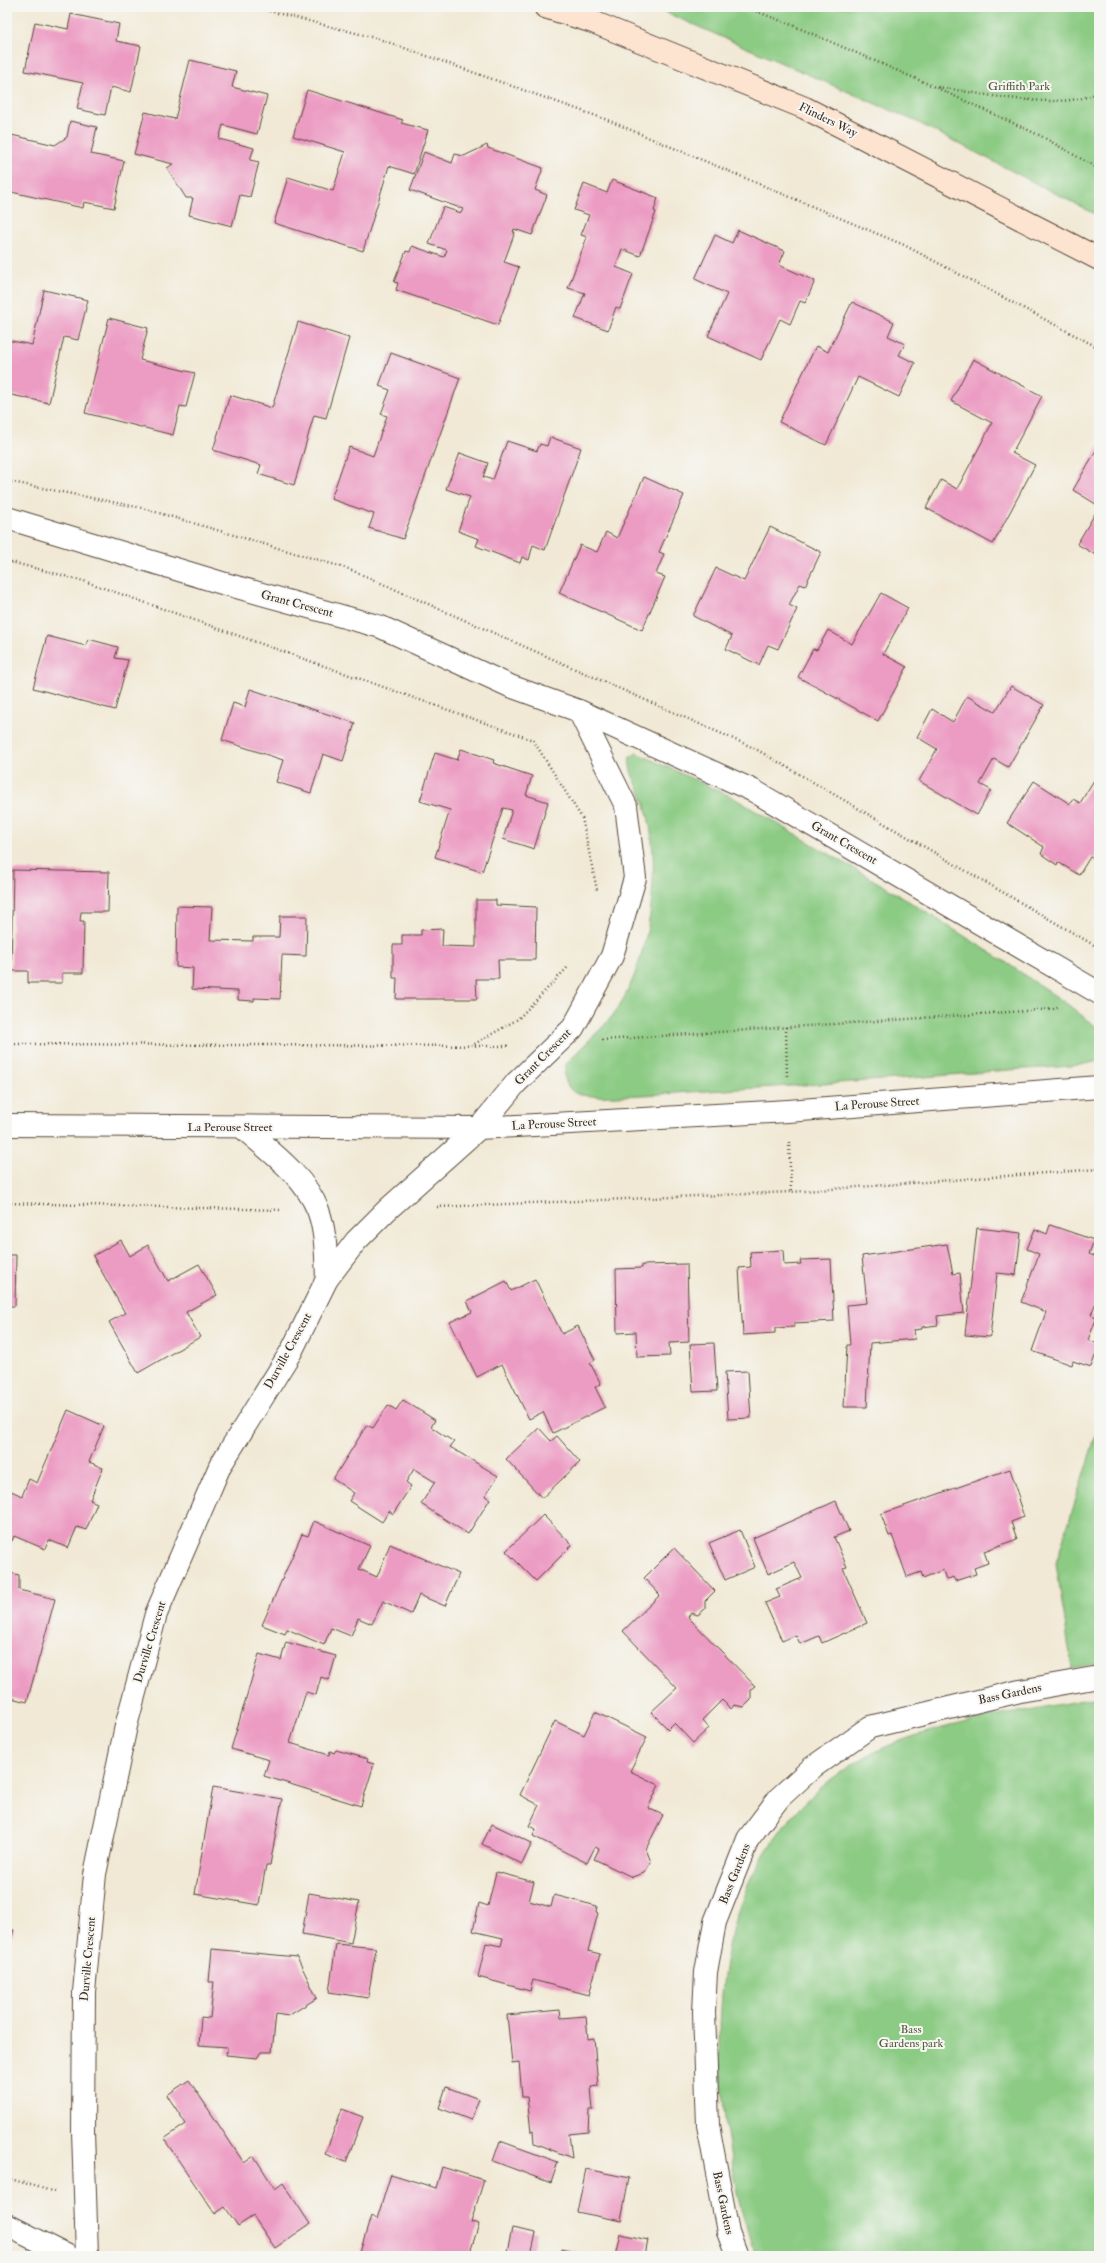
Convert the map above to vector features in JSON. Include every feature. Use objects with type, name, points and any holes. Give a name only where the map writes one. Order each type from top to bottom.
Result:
[{"type":"street","name":"Flinders Way","points":[[545,7],[592,22],[805,108],[1099,259]]},
{"type":"street","name":"Grant Crescent","points":[[7,518],[222,583],[381,627],[510,686],[579,712],[754,790],[1099,993]]},
{"type":"street","name":"Grant Crescent","points":[[479,1128],[516,1083],[573,1028],[612,956],[635,878],[626,806],[579,712]]},
{"type":"street","name":"La Perouse Street","points":[[7,1125],[479,1128],[788,1111],[1099,1087]]},
{"type":"street","points":[[242,1127],[290,1171],[308,1191],[318,1211],[326,1247],[327,1279]]},
{"type":"street","name":"Durville Crescent","points":[[87,2256],[84,2201],[84,1992],[95,1874],[126,1726],[156,1614],[220,1466],[292,1350],[327,1279],[356,1241],[388,1209],[479,1128]]},
{"type":"street","name":"Bass Gardens","points":[[737,2256],[728,2232],[708,2125],[704,2012],[706,1972],[715,1922],[748,1839],[779,1798],[813,1767],[870,1727],[1020,1692],[1099,1677]]},
{"type":"street","points":[[7,2225],[68,2256]]},
{"type":"path","points":[[254,7],[378,39],[605,119],[904,245],[1099,348]]},
{"type":"path","points":[[745,7],[792,25],[935,87],[1041,136],[1099,169]]},
{"type":"path","points":[[935,87],[1040,101],[1090,97],[1099,92]]},
{"type":"path","points":[[7,561],[84,581],[533,740],[582,818],[599,895]]},
{"type":"path","points":[[469,1047],[518,1019],[571,964]]},
{"type":"path","points":[[435,1207],[791,1192],[1099,1169]]},
{"type":"path","points":[[7,1203],[318,1211]]},
{"type":"path","points":[[7,2178],[84,2201]]},
{"type":"green space","name":"Griffith Park","points":[[653,7],[1099,7],[1099,216],[915,121]]},
{"type":"green space","points":[[637,753],[732,797],[894,892],[1004,961],[1067,1004],[1099,1029],[1099,1060],[1081,1065],[858,1082],[619,1096],[586,1096],[577,1094],[567,1085],[565,1072],[567,1063],[608,1022],[625,996],[635,974],[643,950],[648,924],[652,898],[653,848],[646,807],[633,777],[629,762],[630,757]]},
{"type":"green space","points":[[1099,1425],[1099,1663],[1072,1668],[1056,1563]]},
{"type":"green space","name":"Bass Gardens park","points":[[1099,1697],[1099,2256],[756,2256],[744,2218],[727,2136],[722,2093],[720,2051],[721,2008],[725,1967],[733,1928],[741,1901],[752,1876],[766,1851],[782,1828],[821,1788],[843,1770],[883,1748],[930,1731],[997,1716]]},
{"type":"building","points":[[71,14],[119,24],[116,41],[141,46],[131,92],[111,87],[105,115],[77,109],[83,83],[25,71],[35,22],[68,29]]},
{"type":"building","points":[[190,60],[236,71],[232,87],[267,96],[257,134],[223,125],[219,139],[254,148],[250,160],[259,162],[250,197],[240,195],[232,226],[189,215],[193,198],[186,198],[167,168],[173,164],[134,154],[145,112],[175,119]]},
{"type":"building","points":[[307,90],[403,120],[401,123],[428,130],[414,174],[389,166],[363,251],[274,223],[288,177],[333,191],[345,152],[293,136]]},
{"type":"building","points":[[70,121],[97,127],[91,154],[124,161],[114,208],[84,202],[83,208],[7,191],[7,134],[55,145],[67,137]]},
{"type":"building","points":[[487,145],[488,148],[543,168],[535,190],[547,195],[532,235],[514,229],[513,232],[515,232],[504,262],[519,267],[498,325],[396,290],[398,283],[394,282],[406,251],[410,252],[412,246],[444,257],[447,250],[429,244],[443,207],[461,213],[463,209],[410,190],[424,152],[452,163],[455,154],[464,156]]},
{"type":"building","points":[[612,180],[658,198],[654,211],[656,212],[640,256],[622,249],[616,267],[633,274],[620,309],[616,307],[608,330],[575,318],[585,293],[568,288],[587,237],[581,235],[589,215],[574,210],[584,184],[607,193]]},
{"type":"building","points":[[738,230],[785,251],[779,265],[815,281],[805,303],[800,301],[790,324],[780,319],[761,360],[708,336],[727,294],[695,279],[715,235],[732,243]]},
{"type":"building","points":[[44,290],[88,300],[78,340],[64,337],[49,403],[7,394],[7,340],[32,345]]},
{"type":"building","points":[[852,302],[894,322],[888,336],[905,344],[899,355],[915,363],[899,397],[858,377],[826,445],[779,422],[816,346],[828,352]]},
{"type":"building","points":[[109,318],[148,328],[140,360],[195,373],[186,407],[180,406],[173,435],[85,413]]},
{"type":"building","points":[[298,322],[349,338],[326,418],[314,415],[294,485],[258,474],[261,465],[213,450],[230,395],[272,408]]},
{"type":"building","points":[[391,353],[460,378],[403,539],[369,528],[374,514],[331,499],[349,447],[373,456],[387,416],[381,414],[390,390],[379,386]]},
{"type":"building","points":[[973,359],[1042,396],[1012,453],[1035,465],[993,544],[926,508],[941,480],[957,489],[992,423],[951,401]]},
{"type":"building","points":[[550,437],[581,448],[545,550],[533,545],[529,560],[522,557],[520,563],[476,546],[479,539],[458,531],[470,497],[446,489],[460,453],[488,463],[483,477],[493,480],[507,441],[537,451],[540,444],[547,446]]},
{"type":"building","points":[[1099,447],[1099,506],[1073,490]]},
{"type":"building","points":[[644,477],[684,495],[659,552],[664,554],[656,574],[665,577],[642,630],[559,593],[580,545],[597,552],[606,532],[617,538]]},
{"type":"building","points":[[1099,507],[1099,557],[1077,544]]},
{"type":"building","points":[[770,527],[821,552],[805,586],[800,584],[789,605],[797,609],[778,649],[768,645],[759,665],[726,649],[732,636],[693,616],[716,568],[744,581]]},
{"type":"building","points":[[881,593],[908,608],[883,654],[907,667],[878,721],[798,677],[813,649],[817,650],[828,630],[852,644]]},
{"type":"building","points":[[47,636],[86,646],[88,639],[118,647],[115,658],[128,660],[115,710],[33,688]]},
{"type":"building","points":[[1011,686],[1044,705],[1008,767],[994,759],[980,784],[991,790],[977,815],[919,781],[937,749],[917,737],[932,709],[953,722],[967,696],[995,712]]},
{"type":"building","points":[[250,689],[355,723],[343,761],[323,754],[311,793],[276,782],[283,760],[222,740],[233,703],[245,707]]},
{"type":"building","points":[[461,749],[494,760],[493,763],[532,776],[526,795],[548,802],[534,849],[503,839],[512,810],[503,808],[482,872],[435,857],[450,810],[420,801],[435,753],[457,760]]},
{"type":"building","points":[[1099,772],[1099,852],[1094,859],[1090,857],[1079,875],[1058,862],[1057,865],[1041,854],[1044,847],[1007,823],[1034,781],[1070,804],[1073,799],[1080,803]]},
{"type":"building","points":[[13,870],[109,872],[108,912],[81,912],[80,921],[84,921],[83,973],[62,973],[62,983],[28,983],[28,971],[11,971]]},
{"type":"building","points":[[476,900],[496,900],[496,905],[536,907],[535,960],[498,960],[499,979],[476,979],[477,999],[396,999],[397,978],[393,978],[393,945],[402,945],[402,935],[421,935],[421,930],[443,929],[442,946],[476,947]]},
{"type":"building","points":[[177,906],[212,907],[210,940],[253,941],[253,937],[279,937],[280,916],[307,916],[306,956],[282,955],[280,999],[254,998],[254,1001],[238,1000],[238,991],[192,989],[193,968],[176,967]]},
{"type":"building","points":[[1050,1225],[1094,1240],[1089,1254],[1099,1258],[1099,1294],[1091,1315],[1097,1317],[1088,1340],[1099,1344],[1099,1346],[1091,1367],[1073,1361],[1072,1365],[1032,1351],[1046,1312],[1021,1302],[1039,1254],[1027,1249],[1035,1229],[1047,1234]]},
{"type":"building","points":[[977,1228],[1021,1233],[1016,1275],[997,1273],[990,1337],[965,1335]]},
{"type":"building","points":[[121,1240],[130,1256],[148,1245],[168,1281],[199,1264],[217,1295],[186,1312],[200,1337],[138,1373],[109,1322],[125,1313],[93,1256]]},
{"type":"building","points":[[947,1244],[953,1274],[960,1273],[964,1313],[937,1316],[938,1325],[922,1327],[922,1329],[914,1330],[915,1339],[870,1343],[867,1407],[844,1407],[847,1345],[850,1345],[847,1305],[867,1303],[862,1256]]},
{"type":"building","points":[[783,1250],[784,1265],[801,1264],[800,1260],[831,1259],[834,1321],[794,1323],[794,1327],[775,1328],[775,1333],[743,1335],[739,1268],[751,1267],[750,1252]]},
{"type":"building","points":[[7,1255],[16,1255],[15,1306],[7,1306]]},
{"type":"building","points":[[687,1264],[689,1342],[669,1343],[670,1356],[637,1357],[636,1332],[617,1333],[616,1269],[642,1268],[642,1265]]},
{"type":"building","points":[[535,1279],[562,1334],[578,1326],[595,1360],[590,1363],[601,1384],[595,1387],[605,1407],[553,1433],[543,1412],[529,1419],[502,1364],[477,1377],[450,1322],[472,1312],[467,1301],[506,1281],[511,1291]]},
{"type":"building","points":[[714,1343],[717,1391],[693,1392],[690,1344]]},
{"type":"building","points":[[748,1371],[751,1418],[728,1419],[725,1372]]},
{"type":"building","points":[[403,1400],[435,1420],[431,1427],[454,1442],[450,1447],[498,1476],[485,1496],[490,1499],[468,1534],[421,1504],[435,1482],[414,1469],[406,1482],[411,1486],[393,1514],[389,1511],[382,1522],[349,1501],[354,1493],[333,1479],[367,1425],[373,1428],[388,1405],[396,1410]]},
{"type":"building","points":[[68,1410],[104,1426],[89,1462],[103,1468],[90,1500],[97,1503],[86,1530],[77,1527],[68,1548],[49,1540],[45,1549],[14,1536],[12,1541],[7,1539],[7,1489],[22,1496],[29,1479],[37,1483]]},
{"type":"building","points":[[539,1428],[551,1441],[557,1436],[580,1462],[542,1498],[506,1459]]},
{"type":"building","points":[[1010,1469],[1020,1498],[1018,1499],[1024,1517],[1011,1522],[1017,1539],[984,1551],[988,1563],[974,1568],[976,1574],[955,1581],[953,1577],[946,1580],[943,1570],[923,1578],[921,1572],[907,1577],[892,1535],[889,1536],[881,1514]]},
{"type":"building","points":[[836,1501],[849,1531],[834,1537],[847,1567],[843,1568],[867,1623],[822,1643],[819,1636],[800,1644],[796,1635],[782,1641],[765,1603],[780,1597],[776,1589],[802,1578],[794,1562],[768,1574],[753,1538]]},
{"type":"building","points":[[543,1515],[572,1545],[536,1581],[506,1551]]},
{"type":"building","points":[[314,1521],[370,1546],[359,1569],[377,1577],[390,1544],[459,1574],[445,1606],[419,1595],[411,1614],[383,1601],[372,1624],[358,1618],[351,1636],[331,1628],[324,1645],[287,1629],[285,1634],[262,1625],[302,1534],[308,1536]]},
{"type":"building","points":[[740,1530],[755,1567],[725,1580],[709,1543]]},
{"type":"building","points":[[674,1548],[715,1591],[705,1601],[705,1609],[698,1615],[691,1613],[688,1617],[755,1686],[751,1689],[751,1700],[744,1707],[734,1705],[731,1709],[722,1700],[702,1720],[709,1728],[693,1743],[674,1723],[668,1729],[651,1712],[677,1688],[623,1631],[660,1595],[644,1578]]},
{"type":"building","points":[[7,1572],[19,1575],[19,1590],[55,1599],[27,1702],[7,1697]]},
{"type":"building","points":[[286,1642],[336,1656],[329,1680],[321,1677],[316,1695],[306,1692],[290,1743],[329,1755],[330,1751],[334,1753],[336,1750],[368,1759],[367,1762],[374,1764],[361,1806],[264,1776],[269,1760],[231,1749],[259,1654],[281,1660]]},
{"type":"building","points":[[595,1712],[647,1737],[630,1771],[659,1785],[648,1808],[663,1815],[646,1849],[651,1862],[644,1873],[632,1877],[594,1859],[599,1849],[595,1847],[587,1863],[533,1836],[536,1829],[529,1826],[539,1805],[520,1795],[555,1721],[584,1735]]},
{"type":"building","points":[[213,1787],[282,1799],[270,1865],[266,1865],[259,1905],[195,1894]]},
{"type":"building","points":[[492,1824],[532,1843],[522,1864],[482,1844]]},
{"type":"building","points":[[496,1872],[534,1882],[529,1901],[551,1907],[554,1895],[597,1906],[596,1912],[598,1913],[588,1951],[600,1954],[589,1995],[533,1980],[530,1991],[478,1977],[486,1943],[501,1946],[503,1938],[473,1931],[479,1903],[488,1906]]},
{"type":"building","points":[[309,1893],[359,1902],[351,1943],[302,1934]]},
{"type":"building","points":[[7,1928],[14,1930],[7,1950]]},
{"type":"building","points":[[336,1944],[376,1948],[368,1998],[329,1992]]},
{"type":"building","points":[[212,1949],[297,1957],[317,1998],[288,2016],[276,2014],[272,2052],[261,2052],[257,2058],[226,2055],[227,2047],[199,2045],[201,2017],[210,2018],[214,1982],[209,1982]]},
{"type":"building","points":[[560,2010],[561,2018],[586,2016],[588,2039],[594,2038],[598,2086],[591,2087],[593,2110],[589,2110],[588,2132],[569,2134],[572,2158],[534,2143],[533,2131],[531,2132],[527,2097],[522,2097],[519,2062],[512,2063],[507,2015]]},
{"type":"building","points":[[189,2080],[244,2163],[254,2156],[275,2189],[283,2183],[310,2224],[275,2248],[253,2216],[238,2226],[225,2207],[215,2214],[164,2139],[186,2124],[167,2095]]},
{"type":"building","points":[[446,2087],[479,2099],[471,2120],[439,2108]]},
{"type":"building","points":[[342,2109],[363,2117],[346,2162],[325,2154]]},
{"type":"building","points":[[500,2141],[558,2162],[551,2183],[493,2161]]},
{"type":"building","points":[[442,2167],[484,2180],[471,2222],[479,2224],[469,2256],[359,2256],[371,2216],[377,2219],[391,2174],[436,2188]]},
{"type":"building","points":[[586,2169],[629,2178],[621,2221],[577,2212]]},
{"type":"building","points":[[512,2228],[536,2233],[531,2256],[506,2256]]},
{"type":"building","points":[[621,2234],[648,2240],[645,2256],[616,2256]]},
{"type":"building","points":[[562,2248],[586,2254],[586,2256],[560,2256]]}]
